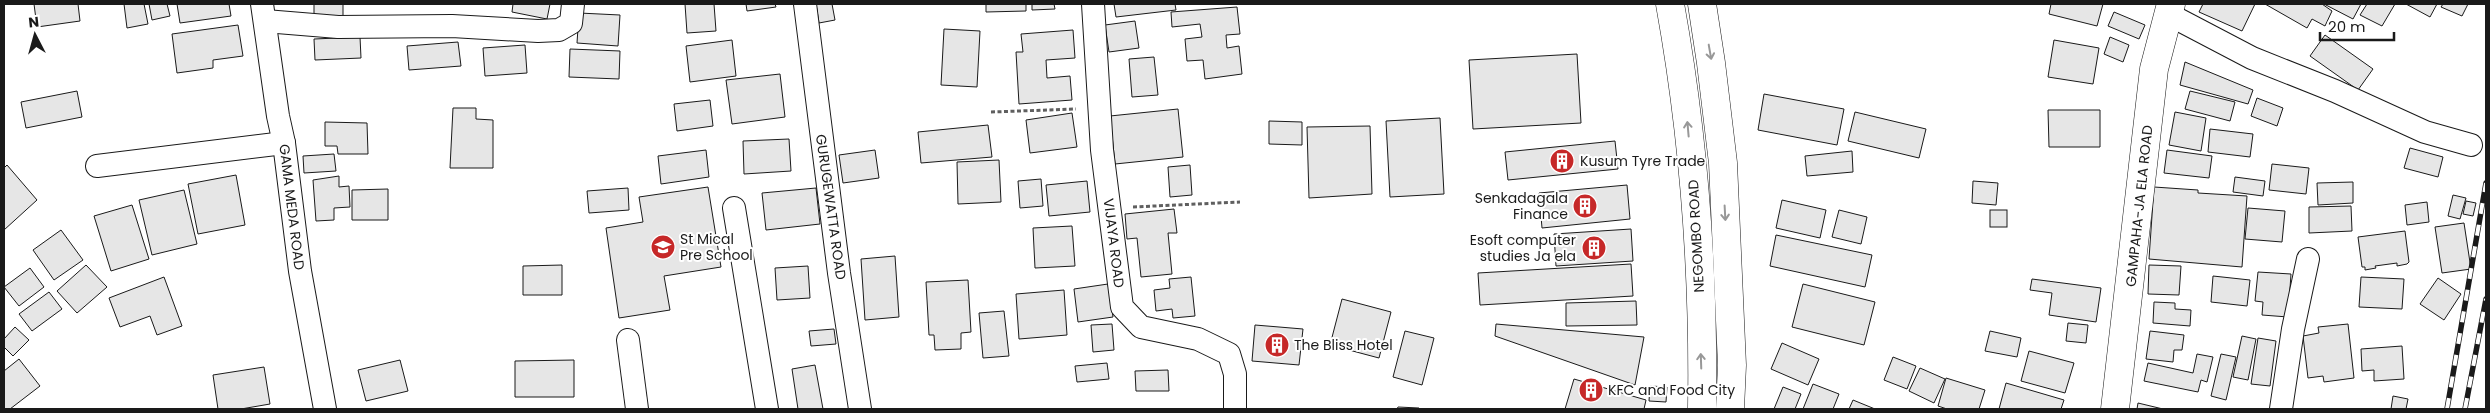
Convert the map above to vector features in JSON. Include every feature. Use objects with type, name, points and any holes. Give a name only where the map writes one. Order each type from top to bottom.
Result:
[{"type":"highway","name":"NEGOMBO ROAD","points":[[1670,4],[1682,71],[1698,232],[1702,409]]},
{"type":"highway","points":[[1702,4],[1712,62],[1723,163],[1732,365],[1730,409]]},
{"type":"highway","name":"GAMPAHA-JA ELA ROAD","points":[[2115,409],[2154,69],[2169,9]]},
{"type":"street","points":[[264,12],[338,27],[452,26],[545,31],[559,30],[571,23],[573,4]]},
{"type":"street","name":"GURUGEWATTA ROAD","points":[[805,4],[839,272],[860,409]]},
{"type":"street","name":"VIJAYA ROAD","points":[[1093,4],[1100,108],[1122,307],[1141,327],[1198,339],[1229,354],[1235,374],[1235,409]]},
{"type":"street","points":[[2169,9],[2252,58],[2335,91],[2425,132],[2471,145]]},
{"type":"street","name":"GAMA MEDA ROAD","points":[[264,12],[278,116],[284,143],[300,271],[325,409]]},
{"type":"street","points":[[97,166],[284,143]]},
{"type":"street","points":[[734,208],[767,409]]},
{"type":"street","points":[[2281,409],[2293,329],[2308,260]]},
{"type":"street","points":[[628,340],[638,409]]},
{"type":"path","points":[[991,112],[1100,108]]},
{"type":"path","points":[[1110,208],[1240,202]]},
{"type":"building","points":[[34,4],[78,4],[80,21],[37,27]]},
{"type":"building","points":[[124,4],[144,4],[148,24],[127,28]]},
{"type":"building","points":[[149,4],[167,4],[170,16],[152,20]]},
{"type":"building","points":[[177,4],[229,4],[231,16],[180,23]]},
{"type":"building","points":[[314,4],[343,4],[343,19],[314,19]]},
{"type":"building","points":[[513,4],[550,4],[547,19],[512,12]]},
{"type":"building","points":[[685,4],[714,4],[716,31],[687,33]]},
{"type":"building","points":[[746,4],[775,4],[776,7],[747,11]]},
{"type":"building","points":[[816,4],[832,4],[835,20],[819,23]]},
{"type":"building","points":[[986,4],[1026,4],[1026,11],[986,12]]},
{"type":"building","points":[[1032,4],[1054,4],[1055,9],[1032,10]]},
{"type":"building","points":[[1114,4],[1175,4],[1176,10],[1116,17]]},
{"type":"building","points":[[2051,4],[2103,4],[2097,26],[2049,14]]},
{"type":"building","points":[[2203,4],[2255,4],[2242,31],[2199,12]]},
{"type":"building","points":[[2265,4],[2322,4],[2332,11],[2325,26],[2312,19],[2307,28]]},
{"type":"building","points":[[2324,4],[2361,4],[2353,19]]},
{"type":"building","points":[[2367,4],[2395,4],[2382,26],[2360,15]]},
{"type":"building","points":[[2406,4],[2437,4],[2430,17]]},
{"type":"building","points":[[2443,4],[2468,4],[2462,16],[2441,7]]},
{"type":"building","points":[[1237,7],[1240,34],[1226,35],[1227,48],[1239,46],[1242,74],[1205,79],[1203,60],[1187,61],[1185,39],[1202,37],[1200,24],[1172,27],[1171,12]]},
{"type":"building","points":[[2114,12],[2145,25],[2139,39],[2108,26]]},
{"type":"building","points":[[579,13],[620,15],[618,46],[577,43]]},
{"type":"building","points":[[1135,21],[1139,48],[1109,52],[1105,25]]},
{"type":"building","points":[[238,25],[243,56],[213,60],[213,68],[177,73],[172,34]]},
{"type":"building","points":[[944,29],[980,31],[977,87],[941,85]]},
{"type":"building","points":[[1073,30],[1075,58],[1046,60],[1047,78],[1070,76],[1072,100],[1019,104],[1016,52],[1023,52],[1021,34]]},
{"type":"building","points":[[2325,35],[2373,69],[2358,90],[2310,56]]},
{"type":"building","points":[[360,37],[361,58],[315,60],[314,39]]},
{"type":"building","points":[[2110,37],[2129,45],[2123,62],[2104,54]]},
{"type":"building","points":[[732,40],[736,76],[690,82],[686,46]]},
{"type":"building","points":[[2054,40],[2099,48],[2093,84],[2048,77]]},
{"type":"building","points":[[458,42],[461,66],[409,70],[407,46]]},
{"type":"building","points":[[525,45],[527,73],[485,76],[483,48]]},
{"type":"building","points":[[570,49],[620,51],[619,79],[569,77]]},
{"type":"building","points":[[1577,54],[1581,123],[1473,129],[1469,60]]},
{"type":"building","points":[[1154,57],[1158,95],[1132,97],[1129,59]]},
{"type":"building","points":[[2185,62],[2253,90],[2248,104],[2180,85]]},
{"type":"building","points":[[780,74],[785,117],[732,124],[726,80]]},
{"type":"building","points":[[77,91],[82,117],[26,128],[21,102]]},
{"type":"building","points":[[2190,91],[2235,102],[2230,121],[2185,109]]},
{"type":"building","points":[[1764,94],[1844,109],[1837,145],[1758,130]]},
{"type":"building","points":[[2257,98],[2283,108],[2277,126],[2251,116]]},
{"type":"building","points":[[710,100],[713,126],[677,131],[674,104]]},
{"type":"building","points":[[453,108],[476,108],[476,119],[493,120],[493,168],[450,168]]},
{"type":"building","points":[[1178,109],[1183,157],[1115,164],[1110,116]]},
{"type":"building","points":[[2048,110],[2100,110],[2100,147],[2049,147]]},
{"type":"building","points":[[1855,112],[1926,129],[1919,158],[1848,141]]},
{"type":"building","points":[[2175,112],[2206,118],[2201,151],[2169,145]]},
{"type":"building","points":[[1072,113],[1077,147],[1030,153],[1026,120]]},
{"type":"building","points":[[1440,118],[1444,194],[1390,197],[1386,121]]},
{"type":"building","points":[[1269,121],[1302,122],[1302,145],[1269,144]]},
{"type":"building","points":[[325,122],[367,123],[368,154],[338,154],[337,146],[325,146]]},
{"type":"building","points":[[988,125],[992,157],[921,163],[918,132]]},
{"type":"building","points":[[1370,126],[1372,194],[1309,198],[1307,127]]},
{"type":"building","points":[[2210,129],[2253,134],[2250,157],[2208,152]]},
{"type":"building","points":[[789,139],[791,171],[744,174],[743,141]]},
{"type":"building","name":"Kusum Tyre Trade","points":[[1615,141],[1618,169],[1508,180],[1505,152]]},
{"type":"building","points":[[2410,148],[2443,157],[2438,177],[2404,168]]},
{"type":"building","points":[[706,150],[709,177],[661,184],[658,156]]},
{"type":"building","points":[[875,150],[879,178],[843,183],[839,155]]},
{"type":"building","points":[[2167,150],[2212,156],[2209,178],[2164,173]]},
{"type":"building","points":[[1852,151],[1853,172],[1807,176],[1805,156]]},
{"type":"building","points":[[334,154],[336,171],[304,173],[303,156]]},
{"type":"building","points":[[999,160],[1001,202],[958,204],[957,162]]},
{"type":"building","points":[[2272,164],[2309,168],[2306,194],[2269,190]]},
{"type":"building","points":[[7,165],[37,200],[4,230],[4,168]]},
{"type":"building","points":[[1190,165],[1192,195],[1170,197],[1168,167]]},
{"type":"building","points":[[236,175],[245,225],[198,234],[188,184]]},
{"type":"building","points":[[339,176],[339,187],[349,186],[350,207],[334,208],[334,220],[316,221],[313,180]]},
{"type":"building","points":[[2235,177],[2265,181],[2263,196],[2233,192]]},
{"type":"building","points":[[1041,179],[1043,206],[1020,208],[1018,181]]},
{"type":"building","points":[[1087,181],[1090,212],[1049,216],[1046,185]]},
{"type":"building","points":[[1973,181],[1998,183],[1996,205],[1972,203]]},
{"type":"building","points":[[2353,182],[2353,203],[2318,205],[2317,183]]},
{"type":"building","name":"Senkadagala Finance","points":[[1627,185],[1630,219],[1542,228],[1539,193]]},
{"type":"building","name":"St Mical Pre School","points":[[708,187],[721,267],[664,276],[670,310],[619,318],[606,228],[643,222],[639,197]]},
{"type":"building","points":[[2154,187],[2198,190],[2198,193],[2247,196],[2242,267],[2149,259]]},
{"type":"building","points":[[628,188],[629,210],[589,213],[587,191]]},
{"type":"building","points":[[816,188],[820,224],[766,230],[762,193]]},
{"type":"building","points":[[388,189],[388,220],[352,220],[352,190]]},
{"type":"building","points":[[184,190],[197,244],[152,255],[139,200]]},
{"type":"building","points":[[2453,195],[2466,198],[2460,219],[2448,216]]},
{"type":"building","points":[[1782,200],[1826,210],[1820,238],[1776,228]]},
{"type":"building","points":[[2466,201],[2476,203],[2473,216],[2463,214]]},
{"type":"building","points":[[2427,202],[2429,222],[2407,225],[2405,205]]},
{"type":"building","points":[[132,205],[149,259],[111,271],[94,216]]},
{"type":"building","points":[[2351,206],[2352,231],[2309,233],[2309,207]]},
{"type":"building","points":[[2248,208],[2285,211],[2282,242],[2245,239]]},
{"type":"building","points":[[1174,209],[1177,233],[1168,233],[1172,274],[1141,277],[1137,238],[1127,239],[1125,214]]},
{"type":"building","points":[[1839,210],[1867,217],[1861,244],[1832,237]]},
{"type":"building","points":[[1990,210],[2007,210],[2007,227],[1990,227]]},
{"type":"building","points":[[2464,223],[2471,269],[2442,273],[2435,227]]},
{"type":"building","points":[[1072,226],[1075,266],[1035,268],[1033,228]]},
{"type":"building","name":"Esoft computer studies Ja ela","points":[[1631,229],[1633,261],[1556,266],[1554,234]]},
{"type":"building","points":[[61,230],[83,260],[54,280],[33,250]]},
{"type":"building","points":[[2405,231],[2409,262],[2407,264],[2397,266],[2397,263],[2375,266],[2376,268],[2365,270],[2365,267],[2362,267],[2358,237]]},
{"type":"building","points":[[1776,235],[1872,255],[1865,287],[1770,266]]},
{"type":"building","points":[[895,256],[899,317],[865,320],[861,259]]},
{"type":"building","points":[[1631,264],[1633,296],[1480,305],[1478,273]]},
{"type":"building","points":[[86,265],[107,287],[77,313],[57,291]]},
{"type":"building","points":[[562,265],[562,295],[523,295],[523,266]]},
{"type":"building","points":[[2149,265],[2181,266],[2179,295],[2148,294]]},
{"type":"building","points":[[808,266],[810,298],[777,300],[775,268]]},
{"type":"building","points":[[30,268],[44,287],[19,306],[4,287]]},
{"type":"building","points":[[2258,272],[2291,274],[2288,317],[2262,315],[2263,302],[2255,301]]},
{"type":"building","points":[[2213,276],[2250,280],[2247,306],[2211,302]]},
{"type":"building","points":[[164,277],[182,326],[157,335],[150,316],[120,327],[109,298]]},
{"type":"building","points":[[1191,277],[1195,316],[1173,318],[1172,309],[1156,311],[1154,290],[1170,288],[1169,279]]},
{"type":"building","points":[[2361,277],[2404,279],[2402,309],[2359,307]]},
{"type":"building","points":[[2438,278],[2461,294],[2444,320],[2420,304]]},
{"type":"building","points":[[2032,279],[2101,288],[2096,322],[2049,315],[2052,293],[2030,290]]},
{"type":"building","points":[[968,280],[971,332],[961,333],[961,349],[935,350],[934,335],[929,335],[926,282]]},
{"type":"building","points":[[1108,284],[1113,317],[1078,322],[1074,289]]},
{"type":"building","points":[[1803,284],[1875,302],[1864,345],[1792,327]]},
{"type":"building","points":[[1064,290],[1067,335],[1019,339],[1016,294]]},
{"type":"building","points":[[49,292],[62,309],[32,331],[19,314]]},
{"type":"building","points":[[1342,299],[1391,312],[1379,358],[1330,345]]},
{"type":"building","points":[[1636,301],[1637,325],[1566,326],[1566,303]]},
{"type":"building","points":[[2154,302],[2175,303],[2175,309],[2191,310],[2190,326],[2153,323]]},
{"type":"building","points":[[1004,311],[1009,356],[983,358],[979,313]]},
{"type":"building","points":[[2068,323],[2088,325],[2086,343],[2066,341]]},
{"type":"building","points":[[1112,324],[1114,350],[1093,352],[1091,325]]},
{"type":"building","points":[[1496,324],[1644,337],[1635,385],[1495,336]]},
{"type":"building","points":[[2348,324],[2354,378],[2324,382],[2323,376],[2308,378],[2303,336],[2319,333],[2318,327]]},
{"type":"building","name":"The Bliss Hotel","points":[[1255,325],[1303,329],[1299,365],[1252,361]]},
{"type":"building","points":[[15,327],[29,340],[13,356],[4,347],[4,339]]},
{"type":"building","points":[[834,329],[836,344],[811,346],[809,331]]},
{"type":"building","points":[[1405,331],[1434,338],[1422,385],[1393,377]]},
{"type":"building","points":[[1990,331],[2021,338],[2017,357],[1985,351]]},
{"type":"building","points":[[2150,331],[2184,335],[2182,350],[2174,350],[2173,362],[2146,359]]},
{"type":"building","points":[[2242,336],[2256,339],[2248,380],[2233,377]]},
{"type":"building","points":[[2258,338],[2276,341],[2270,386],[2251,384]]},
{"type":"building","points":[[1782,343],[1819,359],[1808,385],[1771,369]]},
{"type":"building","points":[[2402,346],[2404,379],[2374,381],[2374,370],[2362,371],[2361,349]]},
{"type":"building","points":[[2029,351],[2074,363],[2065,393],[2021,381]]},
{"type":"building","points":[[2197,354],[2213,357],[2207,382],[2201,380],[2198,392],[2144,381],[2148,363],[2193,373]]},
{"type":"building","points":[[2221,354],[2236,357],[2226,400],[2211,396]]},
{"type":"building","points":[[1893,357],[1916,366],[1907,389],[1884,380]]},
{"type":"building","points":[[19,359],[40,386],[10,409],[4,409],[4,371]]},
{"type":"building","points":[[400,360],[408,391],[366,401],[358,370]]},
{"type":"building","points":[[574,360],[574,397],[515,397],[515,361]]},
{"type":"building","points":[[1107,363],[1109,379],[1077,382],[1075,366]]},
{"type":"building","points":[[815,365],[823,409],[798,409],[792,369]]},
{"type":"building","points":[[264,367],[270,404],[241,409],[218,409],[213,375]]},
{"type":"building","points":[[1920,368],[1945,379],[1934,403],[1909,391]]},
{"type":"building","points":[[1168,370],[1169,391],[1136,391],[1135,371]]},
{"type":"building","points":[[1946,378],[1985,390],[1979,409],[1947,409],[1938,406]]},
{"type":"building","name":"KFC and Food City","points":[[1574,379],[1646,400],[1644,409],[1565,409]]},
{"type":"building","points":[[2006,383],[2064,400],[2061,409],[1999,409]]},
{"type":"building","points":[[1813,384],[1839,394],[1833,409],[1803,409]]},
{"type":"building","points":[[1650,386],[1667,387],[1666,402],[1649,401]]},
{"type":"building","points":[[1783,387],[1801,394],[1795,409],[1774,409]]},
{"type":"building","points":[[2393,396],[2408,399],[2406,409],[2391,409]]},
{"type":"building","points":[[1853,400],[1875,409],[1849,409]]},
{"type":"building","points":[[2138,403],[2163,409],[2137,409]]},
{"type":"building","points":[[1398,407],[1419,408],[1419,409],[1397,409]]},
{"type":"railway","points":[[2447,409],[2486,183]]},
{"type":"railway","points":[[2465,409],[2486,299]]},
{"type":"place","name":"Kusum Tyre Trade","points":[[1562,161]]},
{"type":"place","name":"Senkadagala Finance","points":[[1585,206]]},
{"type":"place","name":"St Mical Pre School","points":[[663,247]]},
{"type":"place","name":"Esoft computer studies Ja ela","points":[[1594,248]]},
{"type":"place","name":"The Bliss Hotel","points":[[1277,345]]},
{"type":"place","name":"KFC and Food City","points":[[1591,390]]}]
